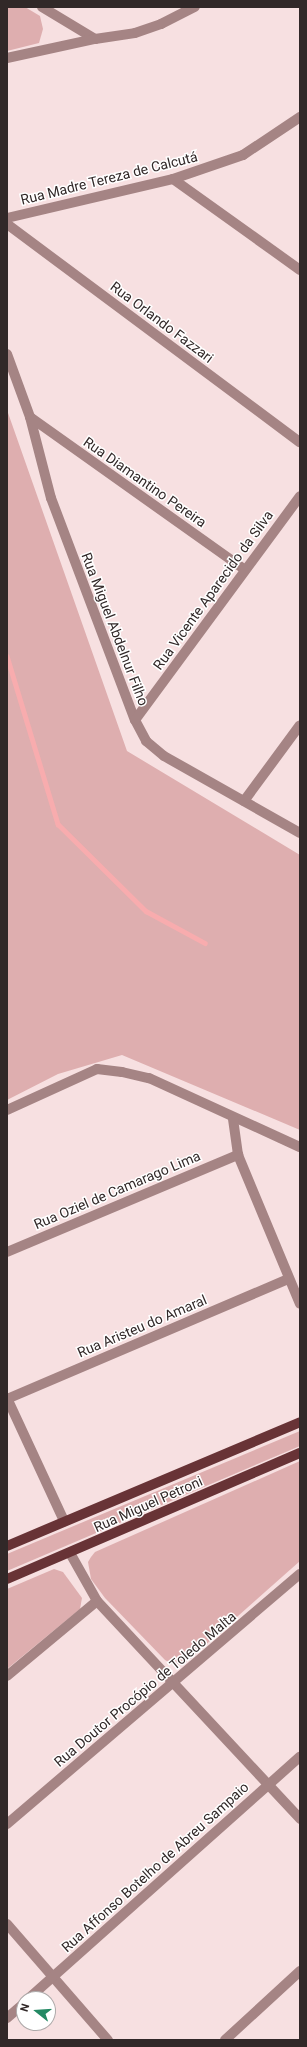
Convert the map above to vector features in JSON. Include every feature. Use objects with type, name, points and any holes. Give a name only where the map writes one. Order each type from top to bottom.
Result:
[{"type":"main road","name":"Rua Miguel Petroni","points":[[7,1546],[300,1422]]},
{"type":"main road","name":"Rua Miguel Petroni","points":[[7,1579],[300,1452]]},
{"type":"street","points":[[42,7],[95,39]]},
{"type":"street","points":[[7,58],[95,39],[135,33],[161,24],[194,7]]},
{"type":"street","name":"Rua Madre Tereza de Calcutá","points":[[7,218],[173,179],[243,155],[300,117]]},
{"type":"street","points":[[173,179],[300,270]]},
{"type":"street","name":"Rua Orlando Fazzari","points":[[7,224],[300,442]]},
{"type":"street","name":"Rua Miguel Abdelnur Filho","points":[[7,354],[30,417],[51,498],[135,720],[146,741],[164,756],[300,833]]},
{"type":"street","name":"Rua Diamantino Pereira","points":[[30,417],[244,569]]},
{"type":"street","name":"Rua Vicente Aparecido da Silva","points":[[135,720],[244,569],[300,496]]},
{"type":"street","points":[[244,801],[300,724]]},
{"type":"street","points":[[7,1110],[97,1070],[149,1078],[233,1119],[300,1147]]},
{"type":"street","points":[[233,1119],[238,1155],[300,1304]]},
{"type":"street","name":"Rua Oziel de Camarago Lima","points":[[7,1252],[238,1155]]},
{"type":"street","name":"Rua Aristeu do Amaral","points":[[7,1399],[289,1279]]},
{"type":"street","points":[[7,1399],[64,1521]]},
{"type":"street","points":[[70,1553],[97,1601],[270,1784],[300,1819]]},
{"type":"street","name":"Rua Doutor Procópio de Toledo Malta","points":[[7,1824],[300,1574]]},
{"type":"street","points":[[7,1676],[97,1601]]},
{"type":"street","name":"Rua Affonso Botelho de Abreu Sampaio","points":[[37,1991],[300,1757]]},
{"type":"street","points":[[7,1924],[108,2040]]},
{"type":"street","points":[[225,2040],[300,1971]]},
{"type":"street","points":[[7,2018],[16,2010]]},
{"type":"shaded area","points":[[7,7],[25,7],[40,16],[43,29],[39,43],[7,51]]},
{"type":"shaded area","points":[[7,410],[127,751],[300,855],[300,1130],[122,1055],[58,1074],[7,1100]]},
{"type":"shaded area","points":[[300,1431],[300,1446],[7,1571],[7,1554]]},
{"type":"shaded area","points":[[300,1461],[300,1561],[184,1664],[174,1665],[165,1660],[105,1598],[91,1579],[88,1562],[91,1557],[95,1552]]},
{"type":"shaded area","points":[[54,1569],[63,1572],[82,1598],[80,1609],[7,1669],[7,1589]]},
{"type":"waterway","points":[[7,656],[58,824],[146,911],[205,943]]}]
